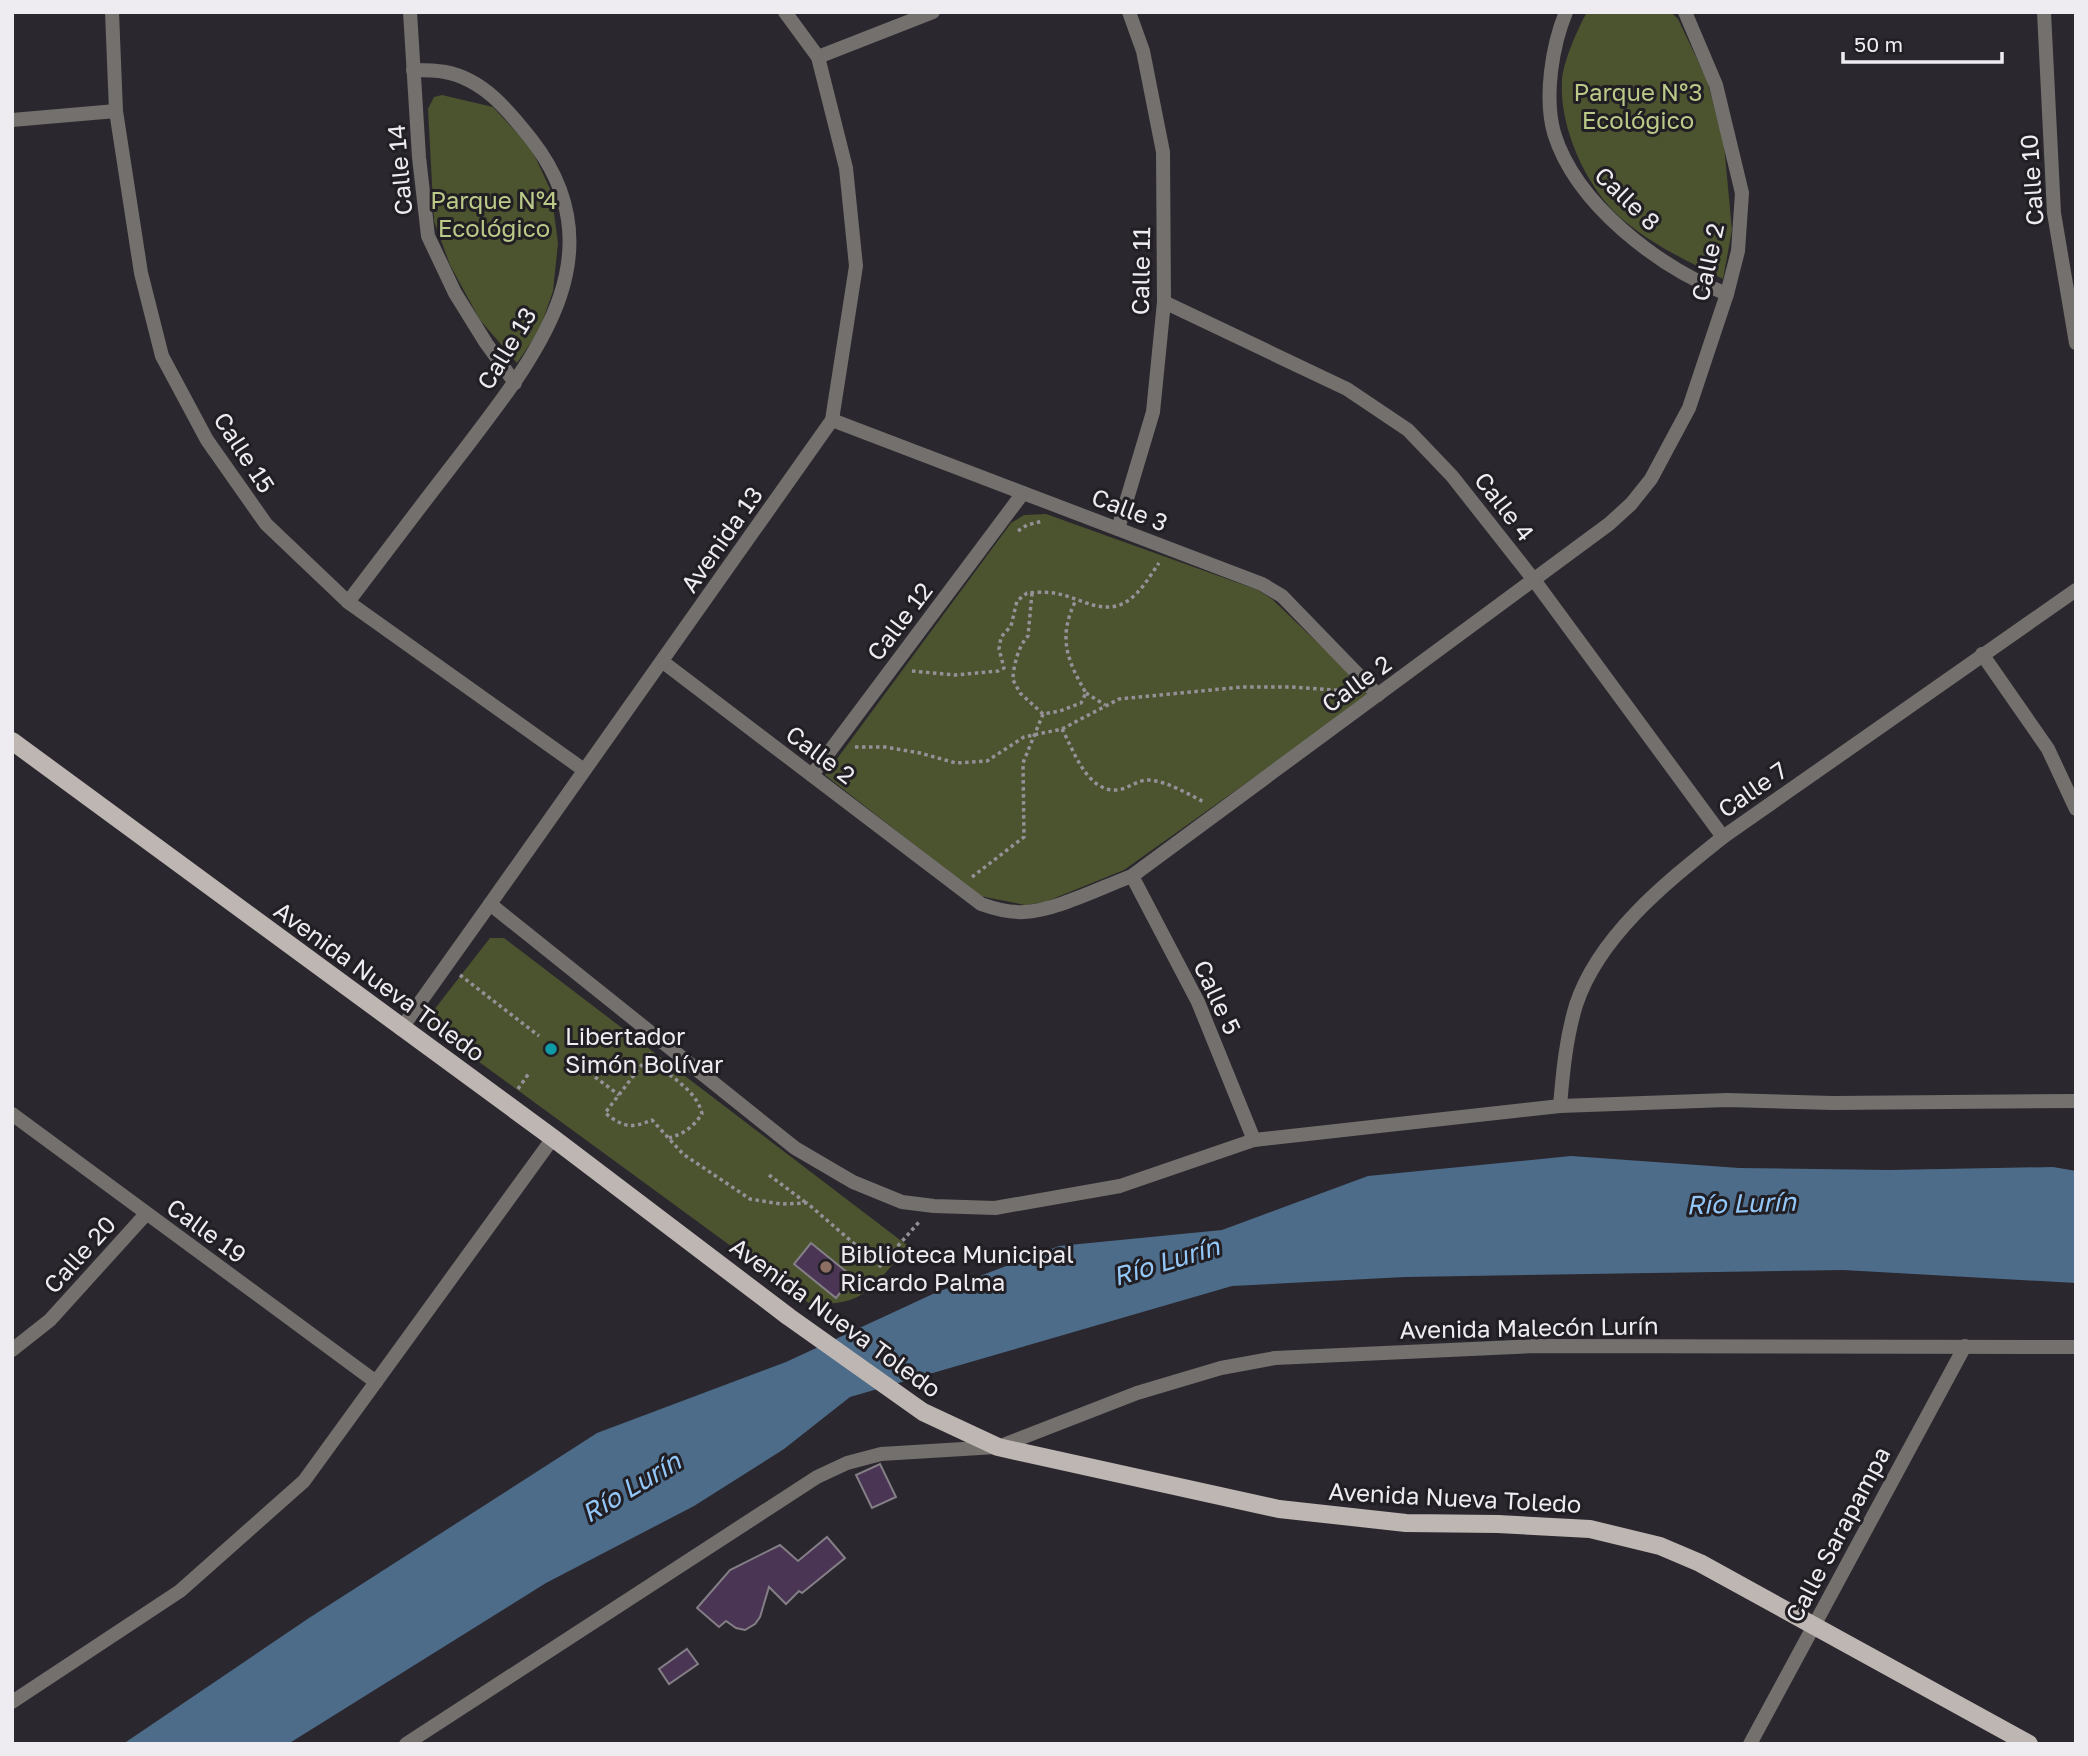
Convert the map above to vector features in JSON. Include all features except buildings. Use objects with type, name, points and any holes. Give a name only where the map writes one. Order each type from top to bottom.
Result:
[{"type":"main road","name":"Avenida Nueva Toledo","points":[[12,741],[552,1138],[789,1317],[923,1412],[998,1447],[1279,1509],[1406,1523],[1590,1529],[1660,1546],[1814,1625],[2029,1744]]},
{"type":"street","name":"Calle 15","points":[[111,12],[116,111],[141,273],[162,356],[207,440],[266,524],[348,602],[584,770]]},
{"type":"street","name":"Calle 14","points":[[410,12],[419,157],[428,236],[455,293],[486,344],[515,383]]},
{"type":"street","name":"Avenida 13","points":[[401,1029],[832,420],[856,266],[846,168],[818,57],[785,12]]},
{"type":"street","points":[[818,57],[933,12]]},
{"type":"street","name":"Calle 11","points":[[1118,529],[1153,412],[1164,302],[1163,152],[1143,51],[1129,12]]},
{"type":"street","name":"Calle 8","points":[[1566,12],[1556,36],[1549,88],[1554,133],[1576,181],[1629,237],[1683,274],[1727,294]]},
{"type":"street","name":"Calle 2","points":[[663,662],[981,904],[1011,912],[1027,912],[1060,903],[1132,876],[1609,524],[1631,504],[1651,479],[1689,408],[1727,294],[1738,251],[1742,193],[1716,85],[1685,12]]},
{"type":"street","name":"Calle 10","points":[[2045,12],[2054,213],[2076,343]]},
{"type":"street","name":"Calle 13","points":[[348,602],[515,383],[545,334],[556,308],[569,262],[571,241],[567,209],[556,178],[541,152],[498,100],[471,81],[445,72],[413,69]]},
{"type":"street","points":[[12,120],[116,111]]},
{"type":"street","name":"Calle 4","points":[[1164,302],[1347,389],[1408,430],[1452,476],[1534,580],[1724,837]]},
{"type":"street","name":"Calle 3","points":[[832,420],[1262,584],[1282,596],[1378,695]]},
{"type":"street","name":"Calle 12","points":[[812,775],[1023,493]]},
{"type":"street","name":"Calle 7","points":[[1560,1106],[1564,1050],[1577,1002],[1597,963],[1637,910],[1724,837],[2076,590]]},
{"type":"street","points":[[1982,654],[2048,748],[2076,810]]},
{"type":"street","name":"Calle 5","points":[[1132,876],[1198,1002],[1254,1140]]},
{"type":"street","points":[[490,904],[795,1148],[853,1182],[902,1202],[934,1206],[995,1208],[1120,1186],[1254,1140],[1560,1106],[1727,1100],[1833,1103],[2076,1101]]},
{"type":"street","name":"Calle 19","points":[[12,1114],[376,1382]]},
{"type":"street","points":[[12,1702],[180,1591],[304,1481],[552,1138]]},
{"type":"street","name":"Calle 20","points":[[12,1350],[50,1320],[146,1214]]},
{"type":"street","name":"Avenida Malecón Lurín","points":[[406,1744],[817,1477],[847,1463],[881,1454],[998,1447],[1137,1393],[1221,1368],[1275,1358],[1536,1346],[2076,1348]]},
{"type":"street","name":"Calle Sarapampa","points":[[1750,1744],[1965,1346]]},
{"type":"path","points":[[1014,534],[1027,524],[1043,521],[1054,523]]},
{"type":"path","points":[[1043,714],[1020,693],[1013,675],[1003,668],[999,649],[1001,638],[1011,626],[1017,600],[1027,593],[1055,593],[1088,605],[1103,607],[1119,604],[1135,596],[1160,561]]},
{"type":"path","points":[[1013,675],[1024,640],[1028,636],[1032,593]]},
{"type":"path","points":[[1076,600],[1064,631],[1071,662],[1086,693],[1105,705]]},
{"type":"path","points":[[919,660],[911,670],[938,675],[975,675],[1003,668]]},
{"type":"path","points":[[861,736],[853,747],[886,747],[956,763],[987,761],[1024,737],[1062,729],[1119,699],[1242,687],[1305,688],[1378,695]]},
{"type":"path","points":[[1043,714],[1081,703],[1086,693]]},
{"type":"path","points":[[959,887],[1024,837],[1023,763],[1043,714]]},
{"type":"path","points":[[1062,729],[1093,782],[1104,788],[1120,790],[1148,780],[1170,786],[1207,803],[1196,810]]},
{"type":"path","points":[[446,965],[539,1036]]},
{"type":"path","points":[[661,1041],[605,1113],[620,1125],[632,1126],[652,1119],[683,1154],[750,1199],[781,1204],[807,1203]]},
{"type":"path","points":[[567,1056],[619,1095]]},
{"type":"path","points":[[647,1058],[694,1095],[702,1114],[685,1133],[669,1138]]},
{"type":"path","points":[[769,1175],[807,1203],[880,1265],[934,1206]]},
{"type":"green space","name":"Parque N°3 Ecológico","points":[[1587,12],[1671,12],[1678,19],[1707,80],[1724,145],[1732,230],[1723,279],[1661,247],[1627,223],[1600,195],[1579,159],[1566,120],[1562,82],[1575,36]]},
{"type":"green space","name":"Parque N°4 Ecológico","points":[[442,95],[493,107],[531,148],[551,191],[558,243],[553,291],[539,331],[517,363],[480,320],[450,265],[434,221],[428,109],[434,97]]},
{"type":"green space","points":[[1046,514],[1258,590],[1272,599],[1371,694],[1124,870],[1045,902],[1025,905],[980,896],[825,775],[1011,523],[1024,515]]},
{"type":"green space","points":[[490,938],[504,938],[908,1246],[884,1275],[862,1294],[839,1303],[810,1304],[434,1029],[430,1015]]},
{"type":"water","name":"Río Lurín","points":[[1571,1156],[1739,1168],[1889,1170],[2053,1167],[2076,1171],[2076,1283],[1843,1270],[1405,1277],[1232,1286],[850,1397],[784,1449],[694,1506],[546,1583],[288,1744],[123,1744],[309,1618],[597,1433],[786,1362],[935,1293],[1059,1246],[1222,1230],[1368,1176]]},
{"type":"place","name":"Libertador Simón Bolívar","points":[[551,1049]]},
{"type":"place","name":"Biblioteca Municipal Ricardo Palma","points":[[826,1267]]}]
